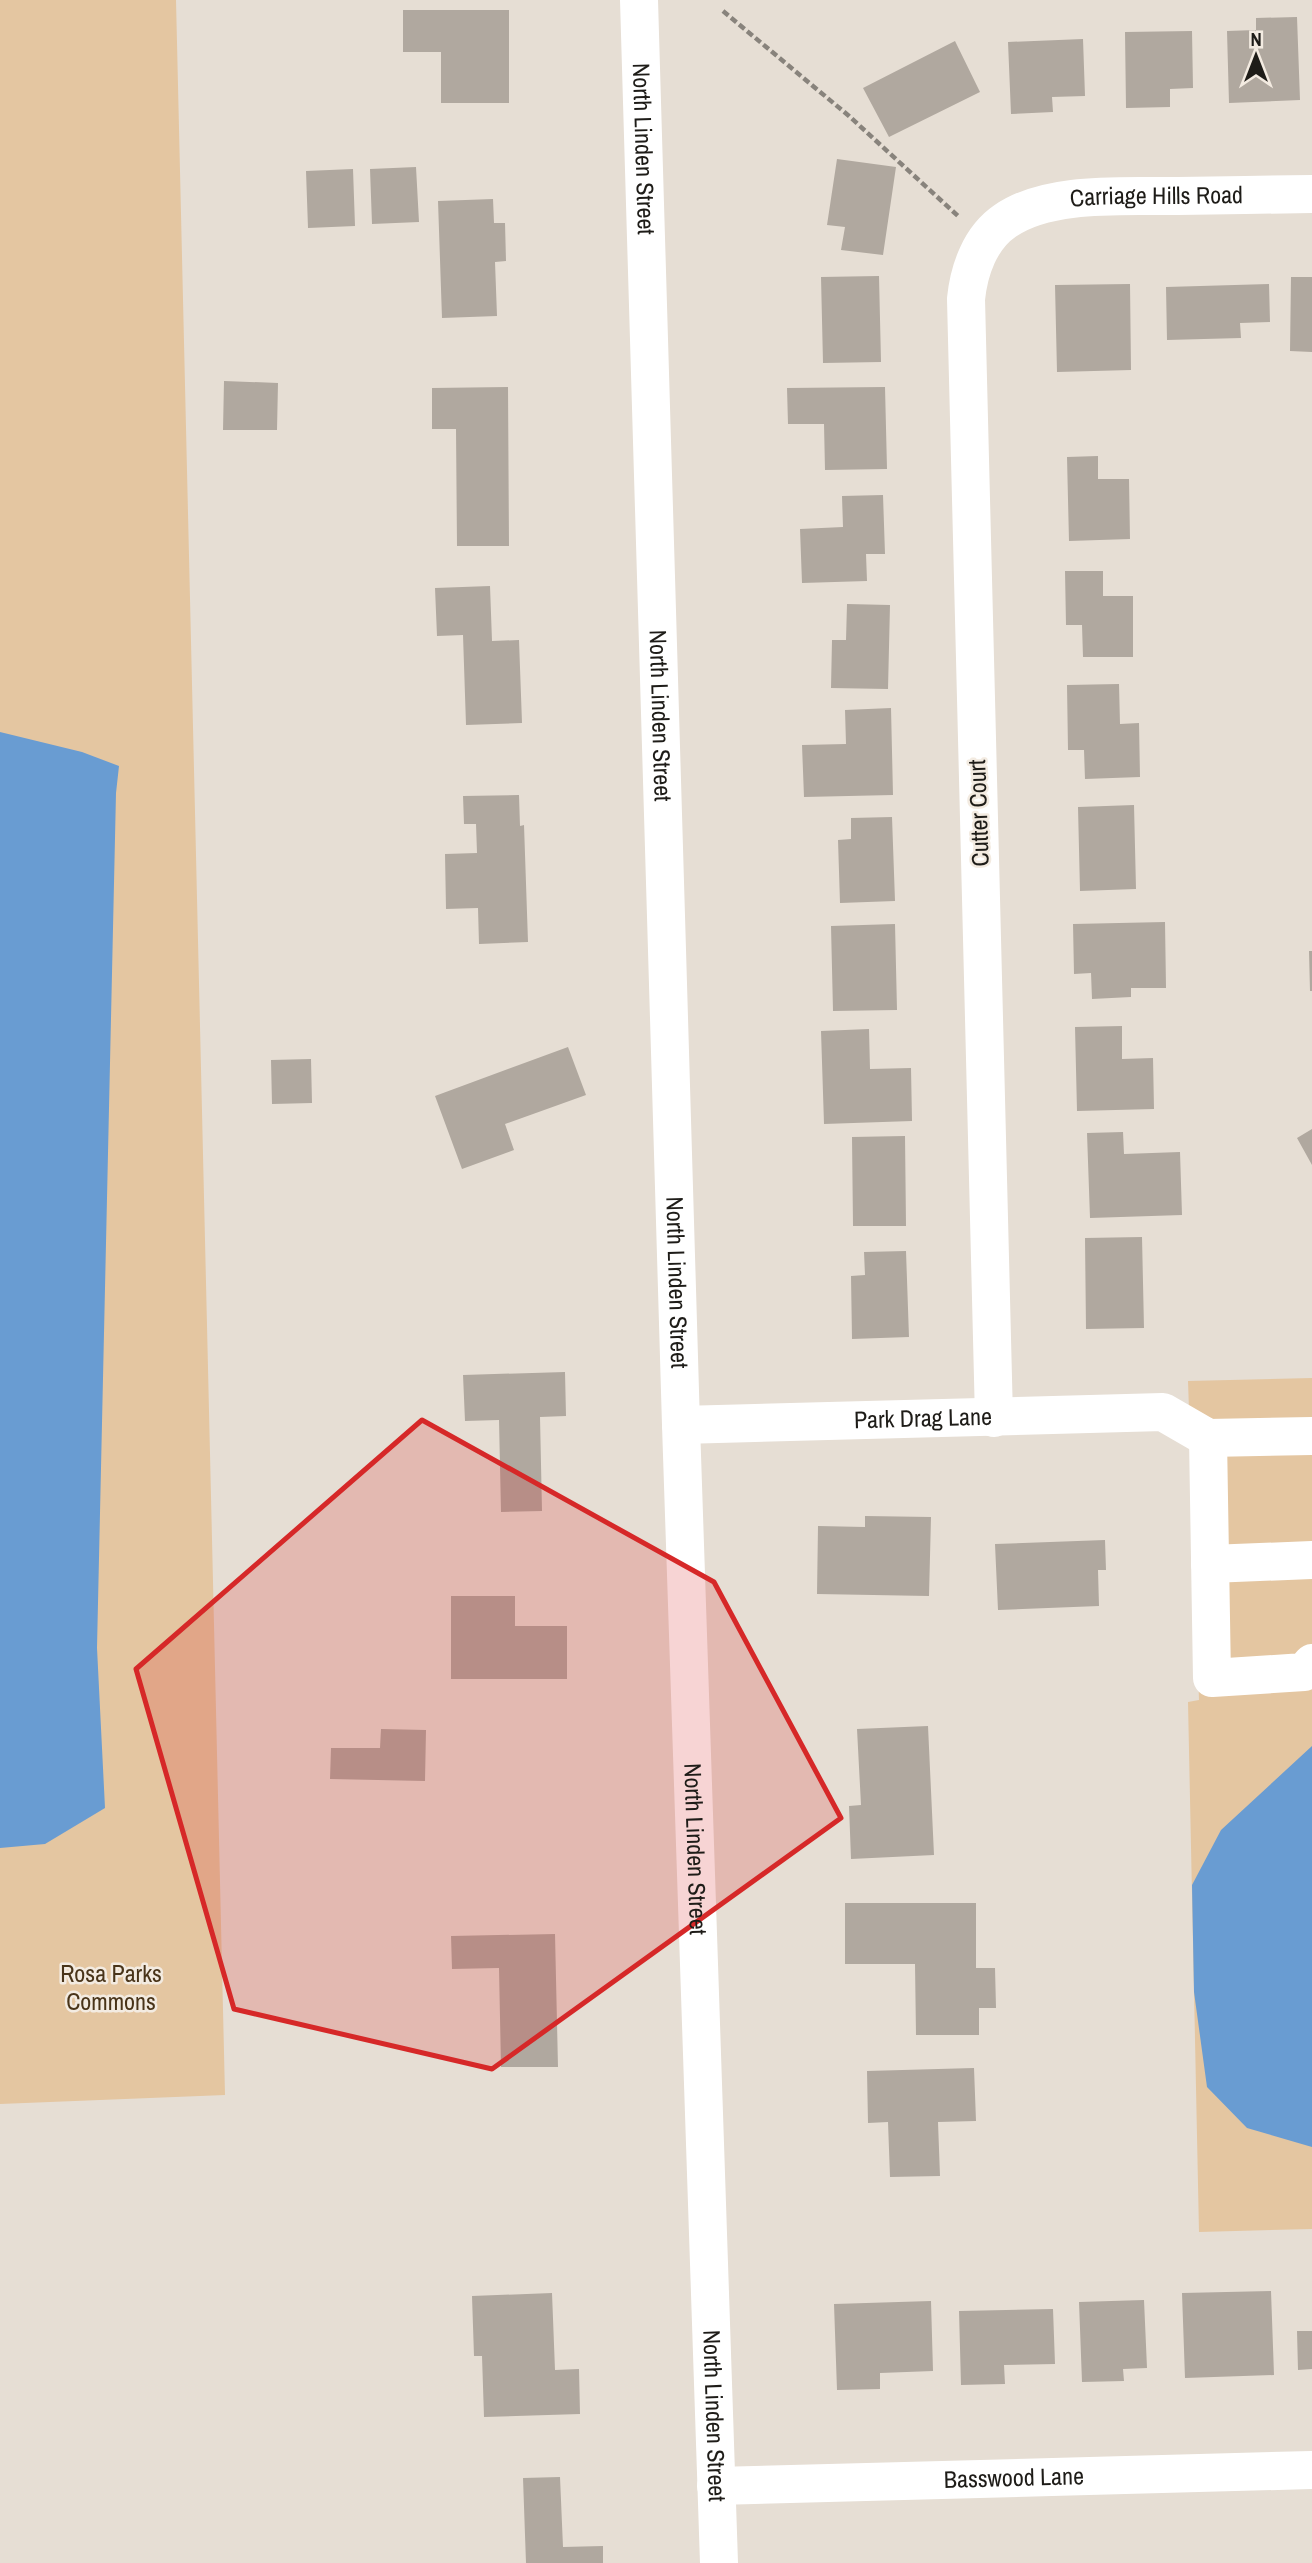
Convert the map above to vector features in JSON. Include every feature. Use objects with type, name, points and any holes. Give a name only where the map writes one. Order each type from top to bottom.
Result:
[{"type":"street","name":"North Linden Street","points":[[639,0],[681,1425],[719,2563]]},
{"type":"street","name":"Carriage Hills Road","points":[[1006,220],[1036,206],[1072,200],[1312,194]]},
{"type":"street","name":"Cutter Court","points":[[995,1418],[965,299],[977,255],[992,233],[1006,220]]},
{"type":"street","name":"Park Drag Lane","points":[[681,1425],[1163,1412],[1208,1438]]},
{"type":"street","points":[[1312,1436],[1208,1438],[1212,1678],[1304,1672],[1312,1662]]},
{"type":"street","points":[[1210,1564],[1312,1560]]},
{"type":"street","name":"Basswood Lane","points":[[716,2486],[1312,2470]]},
{"type":"path","points":[[723,11],[849,116],[964,221]]},
{"type":"highlighted area","points":[[422,1420],[714,1582],[841,1818],[492,2069],[234,2009],[136,1669]]},
{"type":"green space","name":"Rosa Parks Commons","points":[[0,0],[176,0],[225,2095],[0,2104]]},
{"type":"green space","points":[[1312,1378],[1312,2229],[1199,2232],[1188,1702],[1199,1700],[1188,1381]]},
{"type":"water","points":[[0,732],[82,752],[119,766],[116,793],[97,1648],[105,1808],[45,1844],[0,1848]]},
{"type":"water","points":[[1312,1746],[1312,2147],[1247,2128],[1207,2087],[1194,1992],[1192,1885],[1221,1830]]},
{"type":"building","points":[[403,10],[509,10],[509,103],[441,103],[441,52],[403,52]]},
{"type":"building","points":[[1297,17],[1300,100],[1229,103],[1227,31],[1256,30],[1256,18]]},
{"type":"building","points":[[1192,31],[1193,88],[1170,89],[1170,107],[1126,108],[1125,32]]},
{"type":"building","points":[[1083,39],[1085,96],[1052,97],[1053,112],[1011,114],[1008,42]]},
{"type":"building","points":[[955,41],[980,92],[889,137],[863,88]]},
{"type":"building","points":[[837,159],[896,167],[883,255],[841,250],[845,227],[827,225]]},
{"type":"building","points":[[416,167],[419,222],[372,224],[370,169]]},
{"type":"building","points":[[353,169],[355,226],[308,228],[306,171]]},
{"type":"building","points":[[493,199],[494,223],[505,223],[506,261],[495,262],[497,316],[442,318],[438,201]]},
{"type":"building","points":[[879,276],[881,362],[823,363],[821,277]]},
{"type":"building","points":[[1291,277],[1312,277],[1312,352],[1290,351]]},
{"type":"building","points":[[1130,284],[1131,370],[1057,372],[1055,285]]},
{"type":"building","points":[[1269,284],[1270,322],[1240,323],[1241,338],[1167,340],[1166,287]]},
{"type":"building","points":[[224,381],[278,383],[277,430],[223,430]]},
{"type":"building","points":[[508,387],[509,546],[457,546],[456,429],[432,429],[432,388]]},
{"type":"building","points":[[885,387],[887,469],[825,470],[824,424],[788,424],[787,388]]},
{"type":"building","points":[[1098,456],[1098,479],[1129,479],[1130,539],[1069,541],[1067,457]]},
{"type":"building","points":[[883,495],[885,554],[866,554],[867,581],[802,583],[800,529],[843,527],[842,496]]},
{"type":"building","points":[[1065,571],[1103,571],[1103,596],[1133,596],[1133,657],[1083,657],[1082,625],[1066,625]]},
{"type":"building","points":[[490,586],[492,641],[519,640],[522,723],[466,725],[463,635],[437,636],[435,588]]},
{"type":"building","points":[[847,604],[890,605],[888,689],[831,688],[832,640],[846,640]]},
{"type":"building","points":[[1119,684],[1120,724],[1139,723],[1140,777],[1085,779],[1084,750],[1068,750],[1067,685]]},
{"type":"building","points":[[891,708],[893,795],[804,797],[802,745],[846,744],[845,710]]},
{"type":"building","points":[[519,795],[520,826],[524,825],[528,942],[479,944],[478,908],[446,909],[445,854],[477,853],[476,824],[464,824],[463,796]]},
{"type":"building","points":[[1134,805],[1136,889],[1080,891],[1078,807]]},
{"type":"building","points":[[892,817],[895,901],[840,903],[838,840],[851,839],[851,818]]},
{"type":"building","points":[[1165,922],[1166,988],[1131,988],[1131,997],[1092,999],[1091,973],[1074,974],[1073,924]]},
{"type":"building","points":[[895,924],[897,1010],[833,1011],[831,926]]},
{"type":"building","points":[[1309,951],[1312,951],[1312,991],[1310,991]]},
{"type":"building","points":[[1122,1026],[1122,1059],[1153,1058],[1154,1109],[1077,1111],[1075,1027]]},
{"type":"building","points":[[869,1029],[870,1069],[911,1068],[912,1121],[824,1124],[821,1031]]},
{"type":"building","points":[[568,1047],[586,1095],[505,1124],[514,1150],[462,1169],[435,1096]]},
{"type":"building","points":[[311,1059],[312,1103],[272,1104],[271,1060]]},
{"type":"building","points":[[1312,1129],[1312,1165],[1297,1138]]},
{"type":"building","points":[[1123,1132],[1124,1154],[1180,1152],[1182,1215],[1090,1218],[1087,1133]]},
{"type":"building","points":[[905,1136],[906,1226],[853,1226],[852,1137]]},
{"type":"building","points":[[1142,1237],[1144,1328],[1086,1329],[1085,1238]]},
{"type":"building","points":[[906,1251],[909,1337],[852,1339],[851,1276],[865,1275],[864,1252]]},
{"type":"building","points":[[565,1372],[566,1416],[540,1417],[542,1511],[501,1512],[499,1420],[465,1421],[463,1375]]},
{"type":"building","points":[[865,1516],[931,1517],[929,1596],[817,1594],[818,1526],[865,1527]]},
{"type":"building","points":[[1105,1540],[1106,1570],[1098,1570],[1099,1606],[998,1610],[995,1544]]},
{"type":"building","points":[[451,1596],[515,1596],[515,1626],[567,1626],[567,1679],[451,1679]]},
{"type":"building","points":[[928,1726],[934,1855],[851,1859],[849,1806],[861,1805],[857,1729]]},
{"type":"building","points":[[381,1729],[426,1730],[425,1781],[330,1779],[331,1748],[380,1748]]},
{"type":"building","points":[[845,1903],[976,1903],[976,1968],[995,1968],[996,2008],[979,2008],[979,2035],[916,2035],[915,1964],[845,1964]]},
{"type":"building","points":[[555,1934],[558,2067],[501,2067],[499,1968],[452,1969],[451,1936]]},
{"type":"building","points":[[974,2068],[976,2121],[938,2122],[940,2176],[890,2177],[888,2122],[868,2123],[867,2071]]},
{"type":"building","points":[[1271,2291],[1274,2375],[1185,2378],[1182,2293]]},
{"type":"building","points":[[552,2293],[555,2370],[579,2369],[580,2414],[484,2417],[482,2356],[474,2356],[472,2296]]},
{"type":"building","points":[[1144,2300],[1147,2368],[1123,2369],[1124,2381],[1082,2382],[1079,2302]]},
{"type":"building","points":[[931,2301],[933,2371],[880,2373],[880,2389],[837,2390],[834,2304]]},
{"type":"building","points":[[1053,2309],[1055,2364],[1004,2365],[1005,2384],[961,2385],[959,2311]]},
{"type":"building","points":[[1297,2331],[1312,2331],[1312,2369],[1298,2370]]},
{"type":"building","points":[[560,2477],[563,2547],[603,2546],[603,2563],[526,2563],[523,2478]]}]
